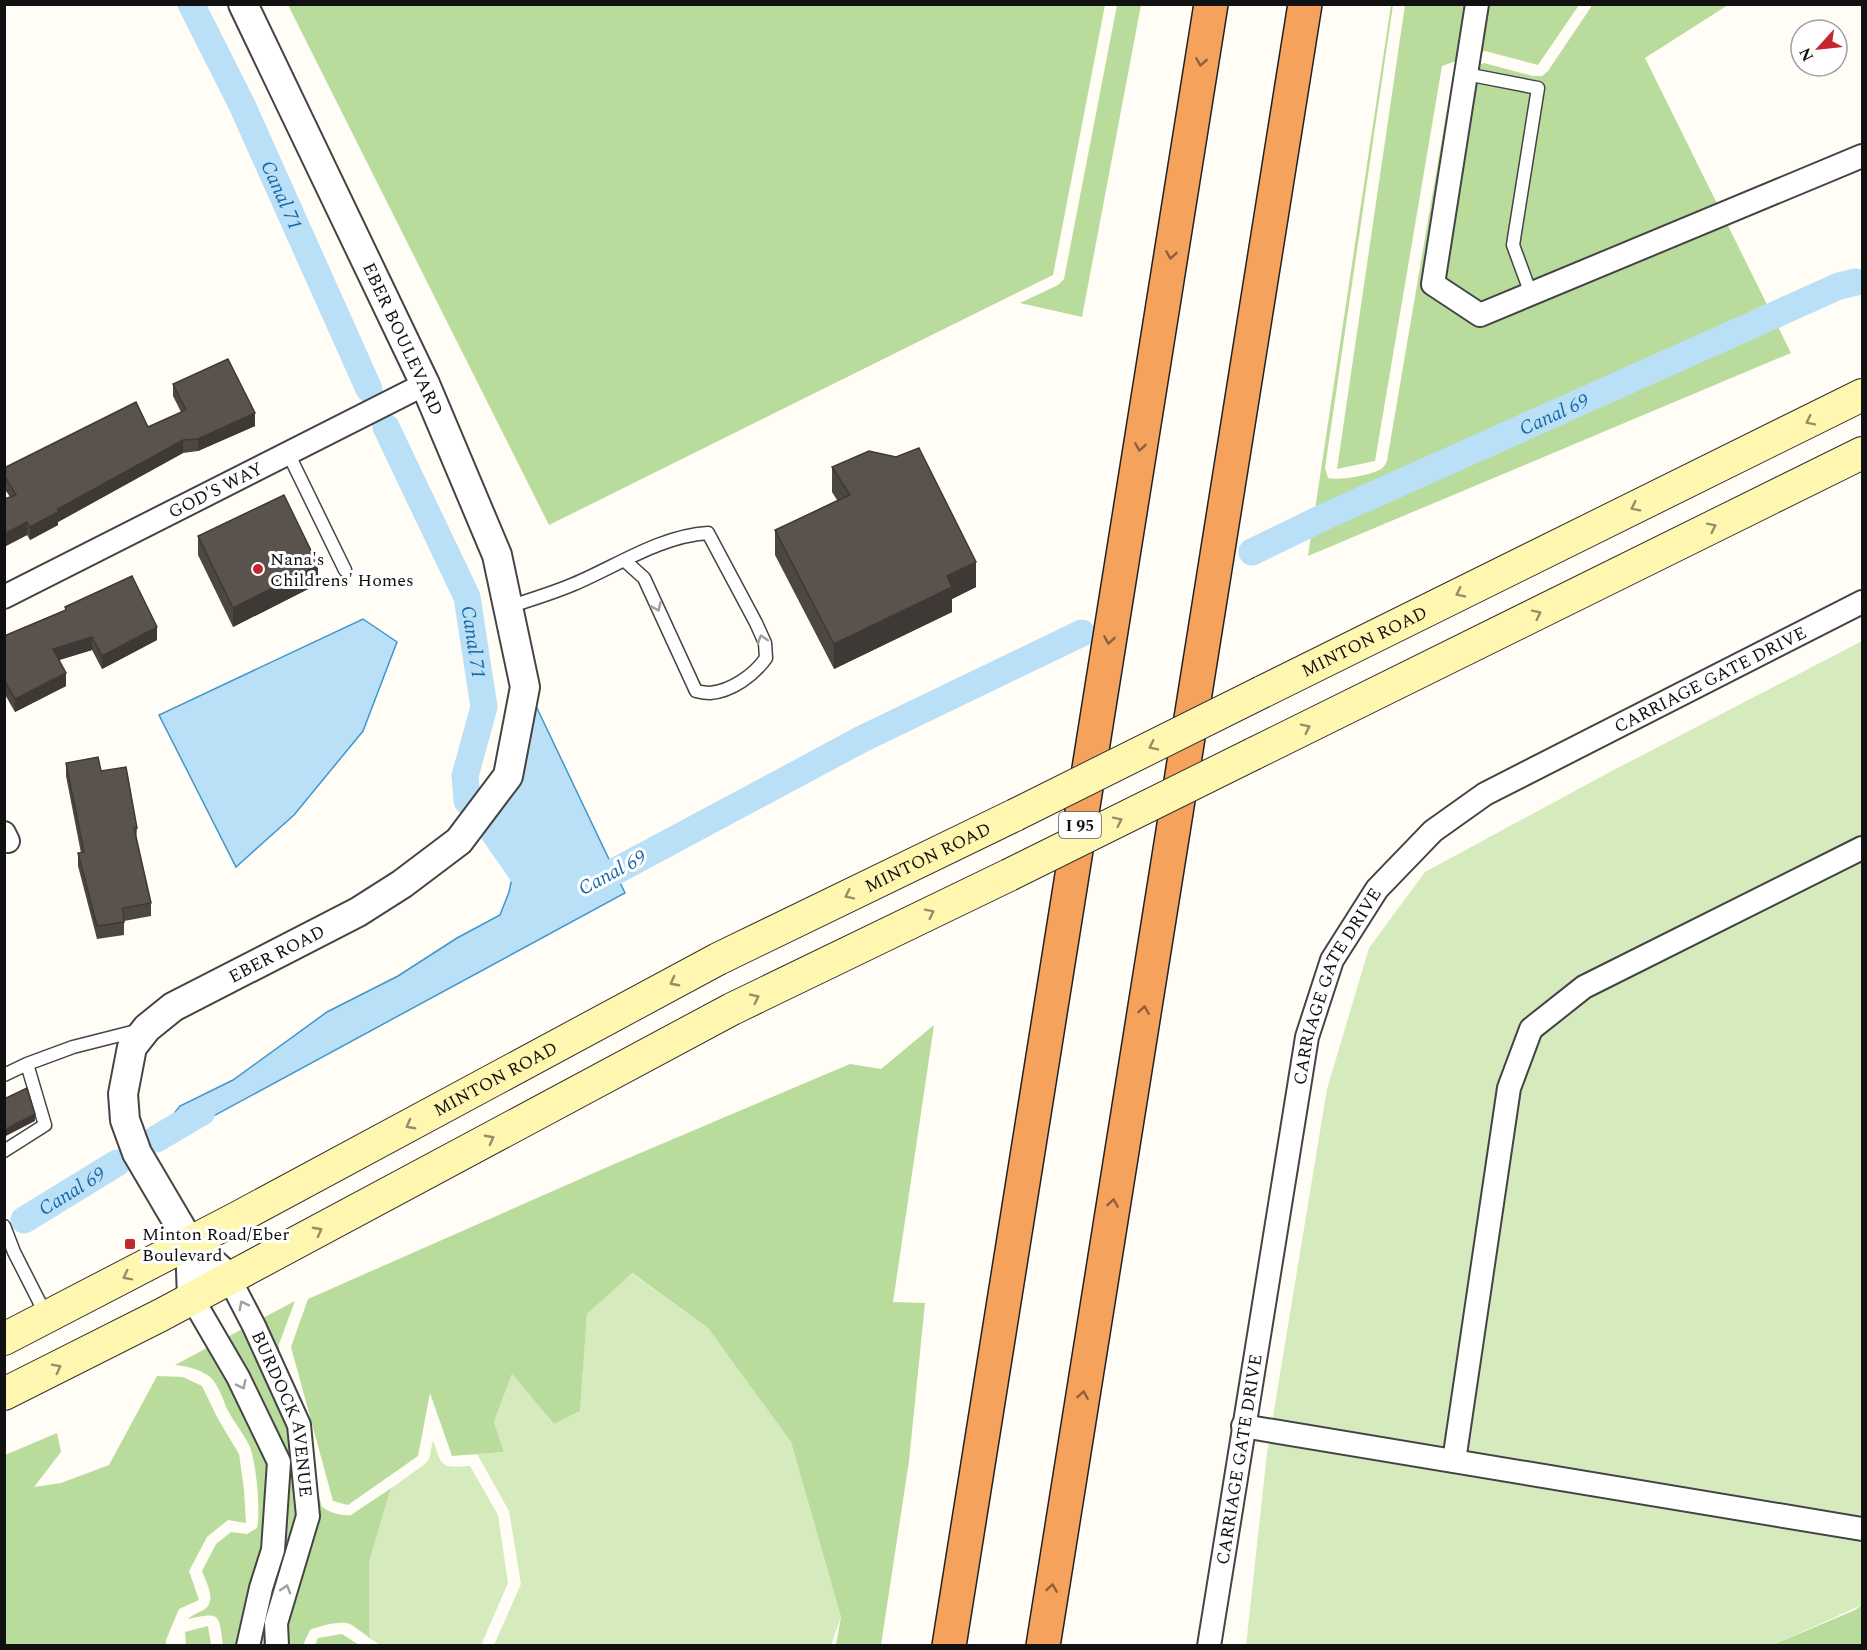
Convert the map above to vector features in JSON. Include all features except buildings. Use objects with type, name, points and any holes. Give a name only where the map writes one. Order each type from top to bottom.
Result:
[{"type":"highway","name":"I 95","points":[[949,1646],[1211,4]]},
{"type":"highway","points":[[1043,1646],[1305,4]]},
{"type":"main road","name":"MINTON ROAD","points":[[4,1339],[190,1243],[718,959],[1015,815],[1863,395]]},
{"type":"main road","points":[[4,1394],[192,1298],[732,1009],[1009,875],[1863,453]]},
{"type":"street","name":"EBER BOULEVARD","points":[[243,4],[425,384],[497,555],[525,687]]},
{"type":"street","points":[[1477,4],[1433,284],[1480,315],[1863,156]]},
{"type":"street","name":"GOD'S WAY","points":[[4,597],[425,384]]},
{"type":"street","name":"CARRIAGE GATE DRIVE","points":[[1209,1646],[1307,1037],[1332,960],[1377,889],[1433,831],[1485,794],[1863,602]]},
{"type":"street","name":"EBER ROAD","points":[[229,1278],[190,1243],[138,1154],[125,1120],[123,1094],[132,1047],[147,1028],[173,1007],[358,912],[402,884],[459,841],[508,776],[525,687]]},
{"type":"street","points":[[1454,1461],[1509,1088],[1531,1029],[1584,987],[1863,848]]},
{"type":"street","name":"EBER ROAD","points":[[190,1243],[192,1298]]},
{"type":"street","name":"BURDOCK AVENUE","points":[[229,1278],[254,1326],[299,1425],[308,1516],[276,1623],[277,1646]]},
{"type":"street","name":"BURDOCK AVENUE","points":[[192,1298],[238,1377],[279,1462],[273,1550],[261,1588],[248,1646]]},
{"type":"street","points":[[1244,1426],[1863,1529]]},
{"type":"street","points":[[273,1550],[296,1557]]},
{"type":"lane","points":[[1466,74],[1538,88],[1513,245],[1531,294]]},
{"type":"lane","points":[[288,453],[345,570]]},
{"type":"lane","points":[[508,608],[574,584],[624,560],[687,534],[708,533],[765,643],[766,658],[756,672],[729,688],[711,693],[696,691],[644,578],[624,560]]},
{"type":"lane","points":[[4,1075],[73,1047],[147,1028]]},
{"type":"lane","points":[[4,1151],[45,1125],[27,1064]]},
{"type":"lane","points":[[4,1226],[14,1252],[47,1317]]},
{"type":"green space","points":[[288,5],[1105,5],[1053,275],[549,525]]},
{"type":"green space","points":[[1117,5],[1141,5],[1082,317],[1020,303],[1058,285],[1064,279]]},
{"type":"green space","points":[[1391,5],[1393,5],[1325,468],[1328,478],[1347,478],[1377,471],[1387,461],[1453,74],[1484,63],[1533,76],[1542,76],[1548,71],[1591,5],[1728,5],[1645,58],[1791,353],[1308,556]]},
{"type":"green space","points":[[1405,5],[1579,5],[1538,65],[1485,51],[1442,66],[1375,461],[1337,469]]},
{"type":"green space","points":[[1862,641],[1862,1605],[1773,1645],[1246,1646],[1267,1453],[1327,1089],[1369,948],[1425,872],[1608,773]]},
{"type":"green space","points":[[934,1025],[893,1302],[925,1303],[909,1461],[881,1645],[836,1645],[841,1617],[791,1442],[708,1328],[632,1273],[587,1314],[580,1411],[554,1424],[512,1374],[494,1422],[504,1452],[452,1456],[430,1393],[418,1456],[348,1505],[333,1501],[291,1347],[308,1299],[612,1165],[850,1064],[881,1069]]},
{"type":"green space","points":[[631,1273],[708,1328],[791,1442],[841,1617],[831,1645],[494,1645],[521,1584],[509,1511],[477,1454],[504,1452],[494,1422],[512,1374],[554,1424],[580,1411],[587,1314]]},
{"type":"green space","points":[[295,1301],[279,1344],[279,1350],[322,1507],[336,1514],[351,1515],[393,1487],[369,1562],[369,1633],[371,1639],[350,1624],[341,1623],[310,1630],[303,1645],[223,1645],[219,1621],[216,1617],[188,1619],[205,1609],[210,1601],[210,1591],[202,1571],[216,1544],[231,1532],[247,1534],[257,1528],[256,1473],[249,1445],[227,1409],[213,1380],[198,1370],[175,1365]]},
{"type":"green space","points":[[157,1376],[183,1377],[202,1386],[239,1454],[246,1523],[228,1520],[207,1537],[189,1571],[199,1600],[179,1609],[166,1645],[5,1645],[5,1455],[57,1433],[61,1452],[34,1487],[61,1483],[109,1465]]},
{"type":"green space","points":[[433,1440],[438,1456],[444,1464],[453,1467],[470,1466],[498,1515],[508,1583],[481,1645],[380,1645],[371,1639],[369,1633],[369,1562],[390,1491],[425,1464],[429,1459]]},
{"type":"green space","points":[[1862,1605],[1862,1645],[1773,1645],[1855,1610]]},
{"type":"green space","points":[[208,1626],[211,1645],[186,1645],[185,1632]]},
{"type":"green space","points":[[342,1634],[359,1645],[315,1645],[318,1638]]},
{"type":"water","points":[[363,619],[397,642],[363,731],[294,815],[236,867],[159,715]]},
{"type":"water","points":[[536,706],[625,893],[173,1138],[167,1122],[180,1106],[233,1080],[327,1012],[398,976],[457,938],[500,915],[509,892],[514,869],[510,850],[482,834],[522,777]]},
{"type":"waterway","name":"Canal 71","points":[[191,4],[242,105],[369,389]]},
{"type":"waterway","name":"Canal 69","points":[[1252,552],[1324,517],[1839,286],[1856,282]]},
{"type":"waterway","name":"Canal 71","points":[[386,427],[467,597],[484,707],[465,776],[467,801]]},
{"type":"waterway","name":"Canal 69","points":[[584,888],[862,739],[1082,633]]},
{"type":"waterway","name":"Canal 71","points":[[494,833],[531,886]]},
{"type":"waterway","name":"Canal 69","points":[[156,1139],[202,1112]]},
{"type":"waterway","name":"Canal 69","points":[[24,1220],[117,1163]]},
{"type":"place","name":"Nana's Childrens' Homes","points":[[258,569]]},
{"type":"place","name":"Minton Road/Eber Boulevard","points":[[130,1244]]}]
